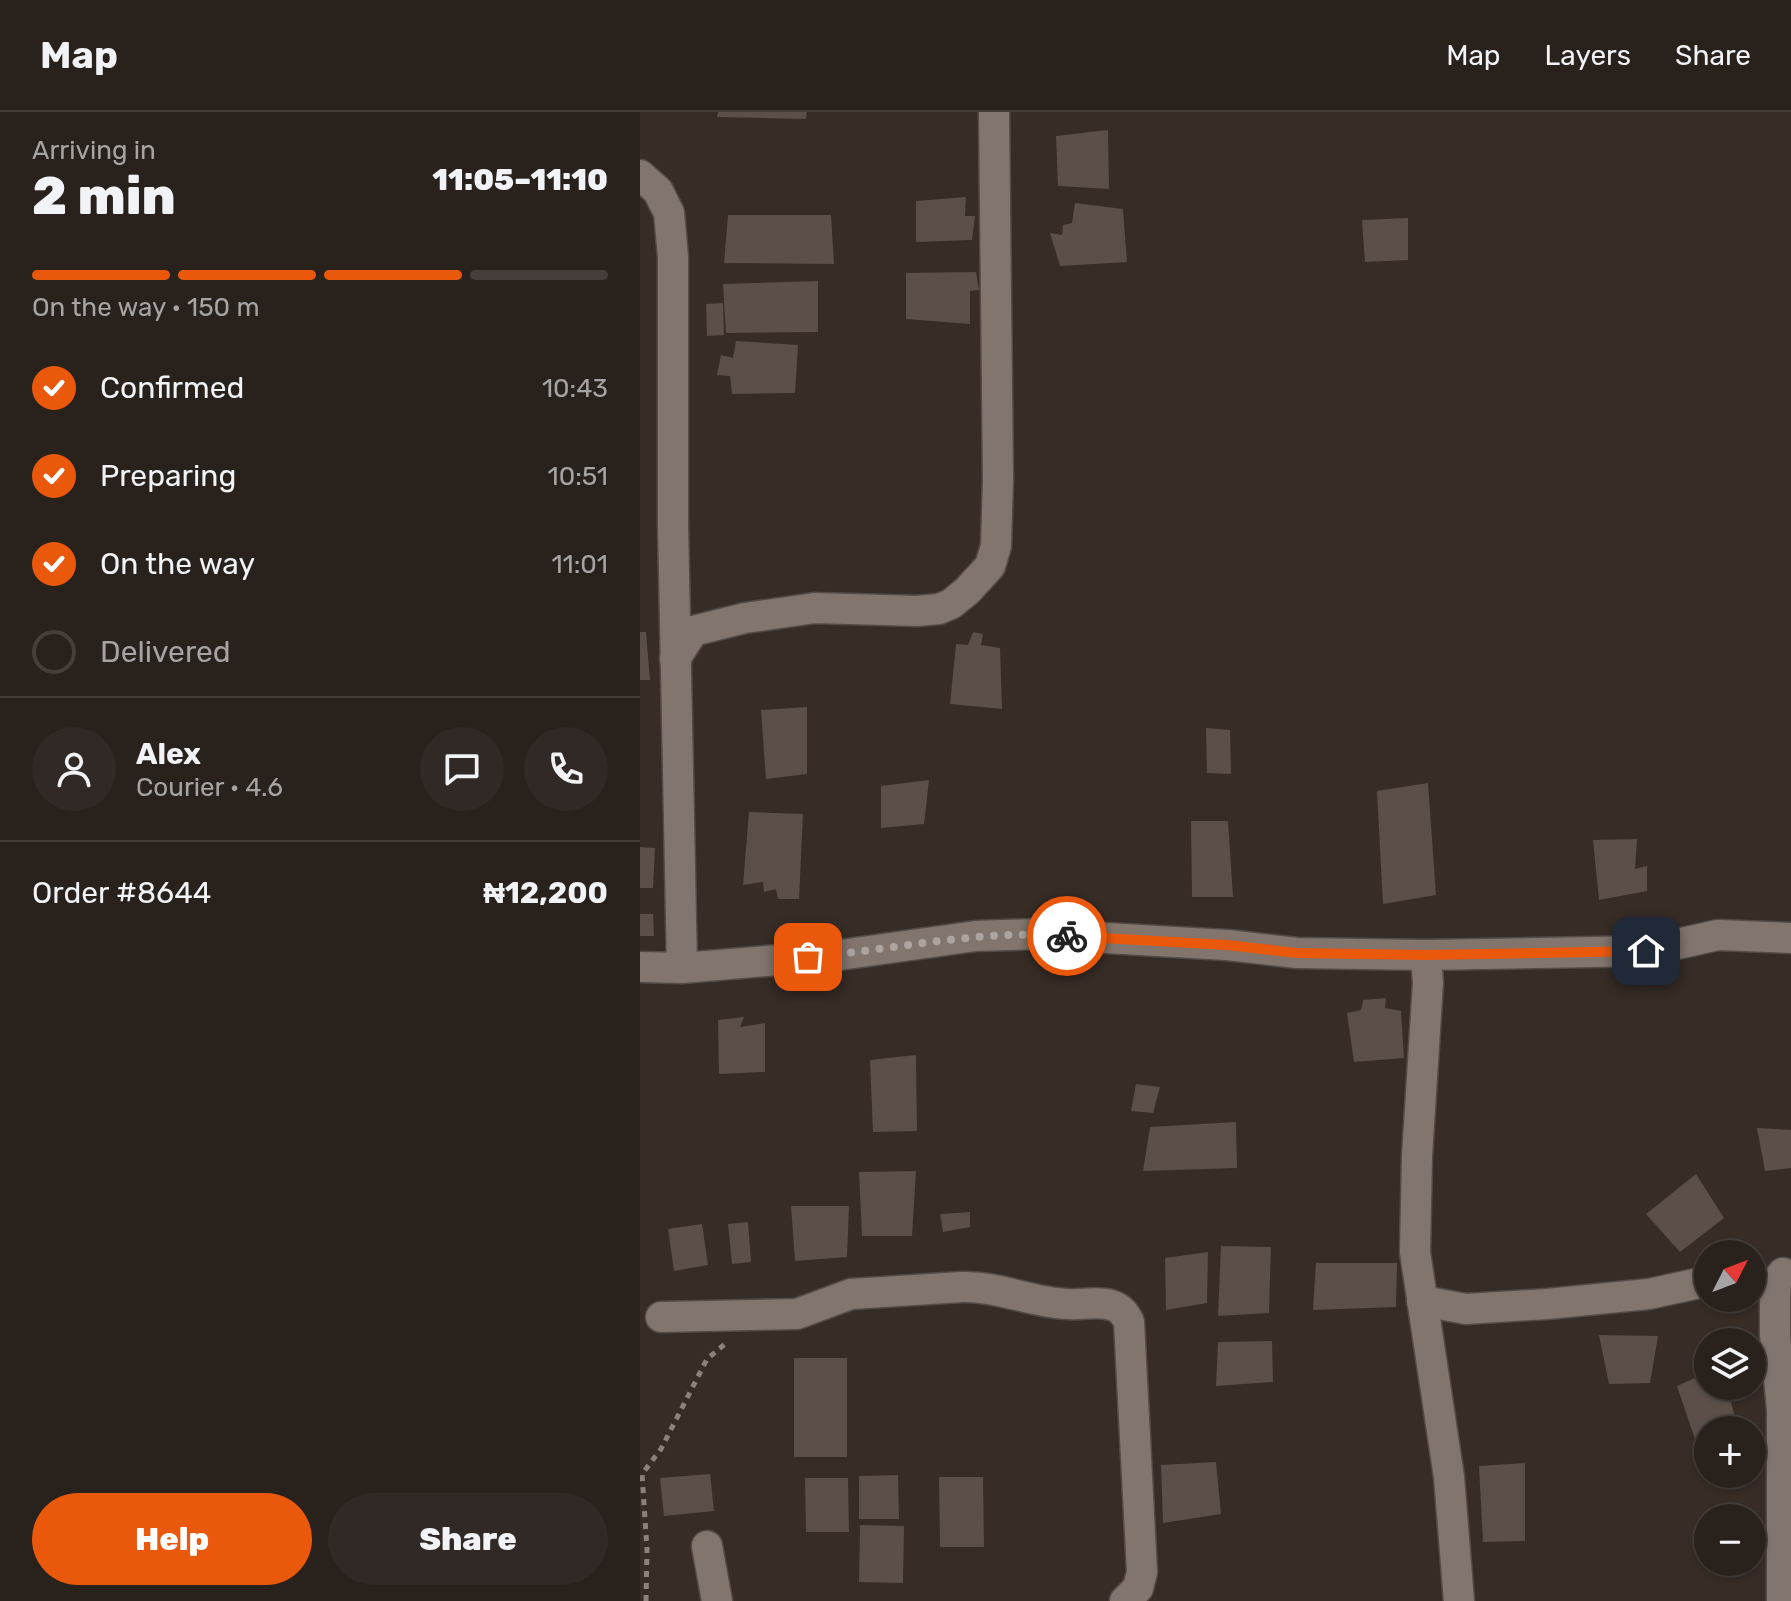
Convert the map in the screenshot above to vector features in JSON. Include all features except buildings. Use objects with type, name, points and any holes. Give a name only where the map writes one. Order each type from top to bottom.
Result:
[{"type":"street","points":[[675,659],[693,631],[745,618],[815,608],[939,609],[967,591],[990,566],[996,546],[998,479],[994,112]]},
{"type":"street","points":[[640,175],[658,191],[669,213],[673,257],[675,659],[682,968]]},
{"type":"street","points":[[640,957],[660,941],[680,909]]},
{"type":"street","points":[[640,967],[682,968],[840,955],[976,936],[1037,934],[1227,945],[1297,953],[1426,955],[1646,951],[1718,935],[1791,938]]},
{"type":"street","points":[[1426,955],[1428,983],[1415,1252],[1449,1477],[1459,1601]]},
{"type":"street","points":[[1766,1273],[1787,1272]]},
{"type":"street","points":[[1782,1601],[1782,1410],[1775,1297],[1776,1282],[1787,1272]]},
{"type":"street","points":[[1422,1301],[1466,1309],[1547,1304],[1649,1294],[1694,1284]]},
{"type":"street","points":[[661,1317],[797,1314],[851,1294],[979,1286],[1068,1305],[1098,1302],[1116,1306],[1129,1322],[1142,1572],[1138,1588],[1125,1601]]},
{"type":"street","points":[[707,1546],[717,1601]]},
{"type":"path","points":[[646,1601],[647,1549],[642,1474],[661,1449],[707,1359],[722,1345],[733,1341]]},
{"type":"way so far","points":[[808,957],[976,936],[1067,936]]},
{"type":"route","points":[[1067,936],[1227,945],[1297,953],[1426,955],[1646,951]]}]
